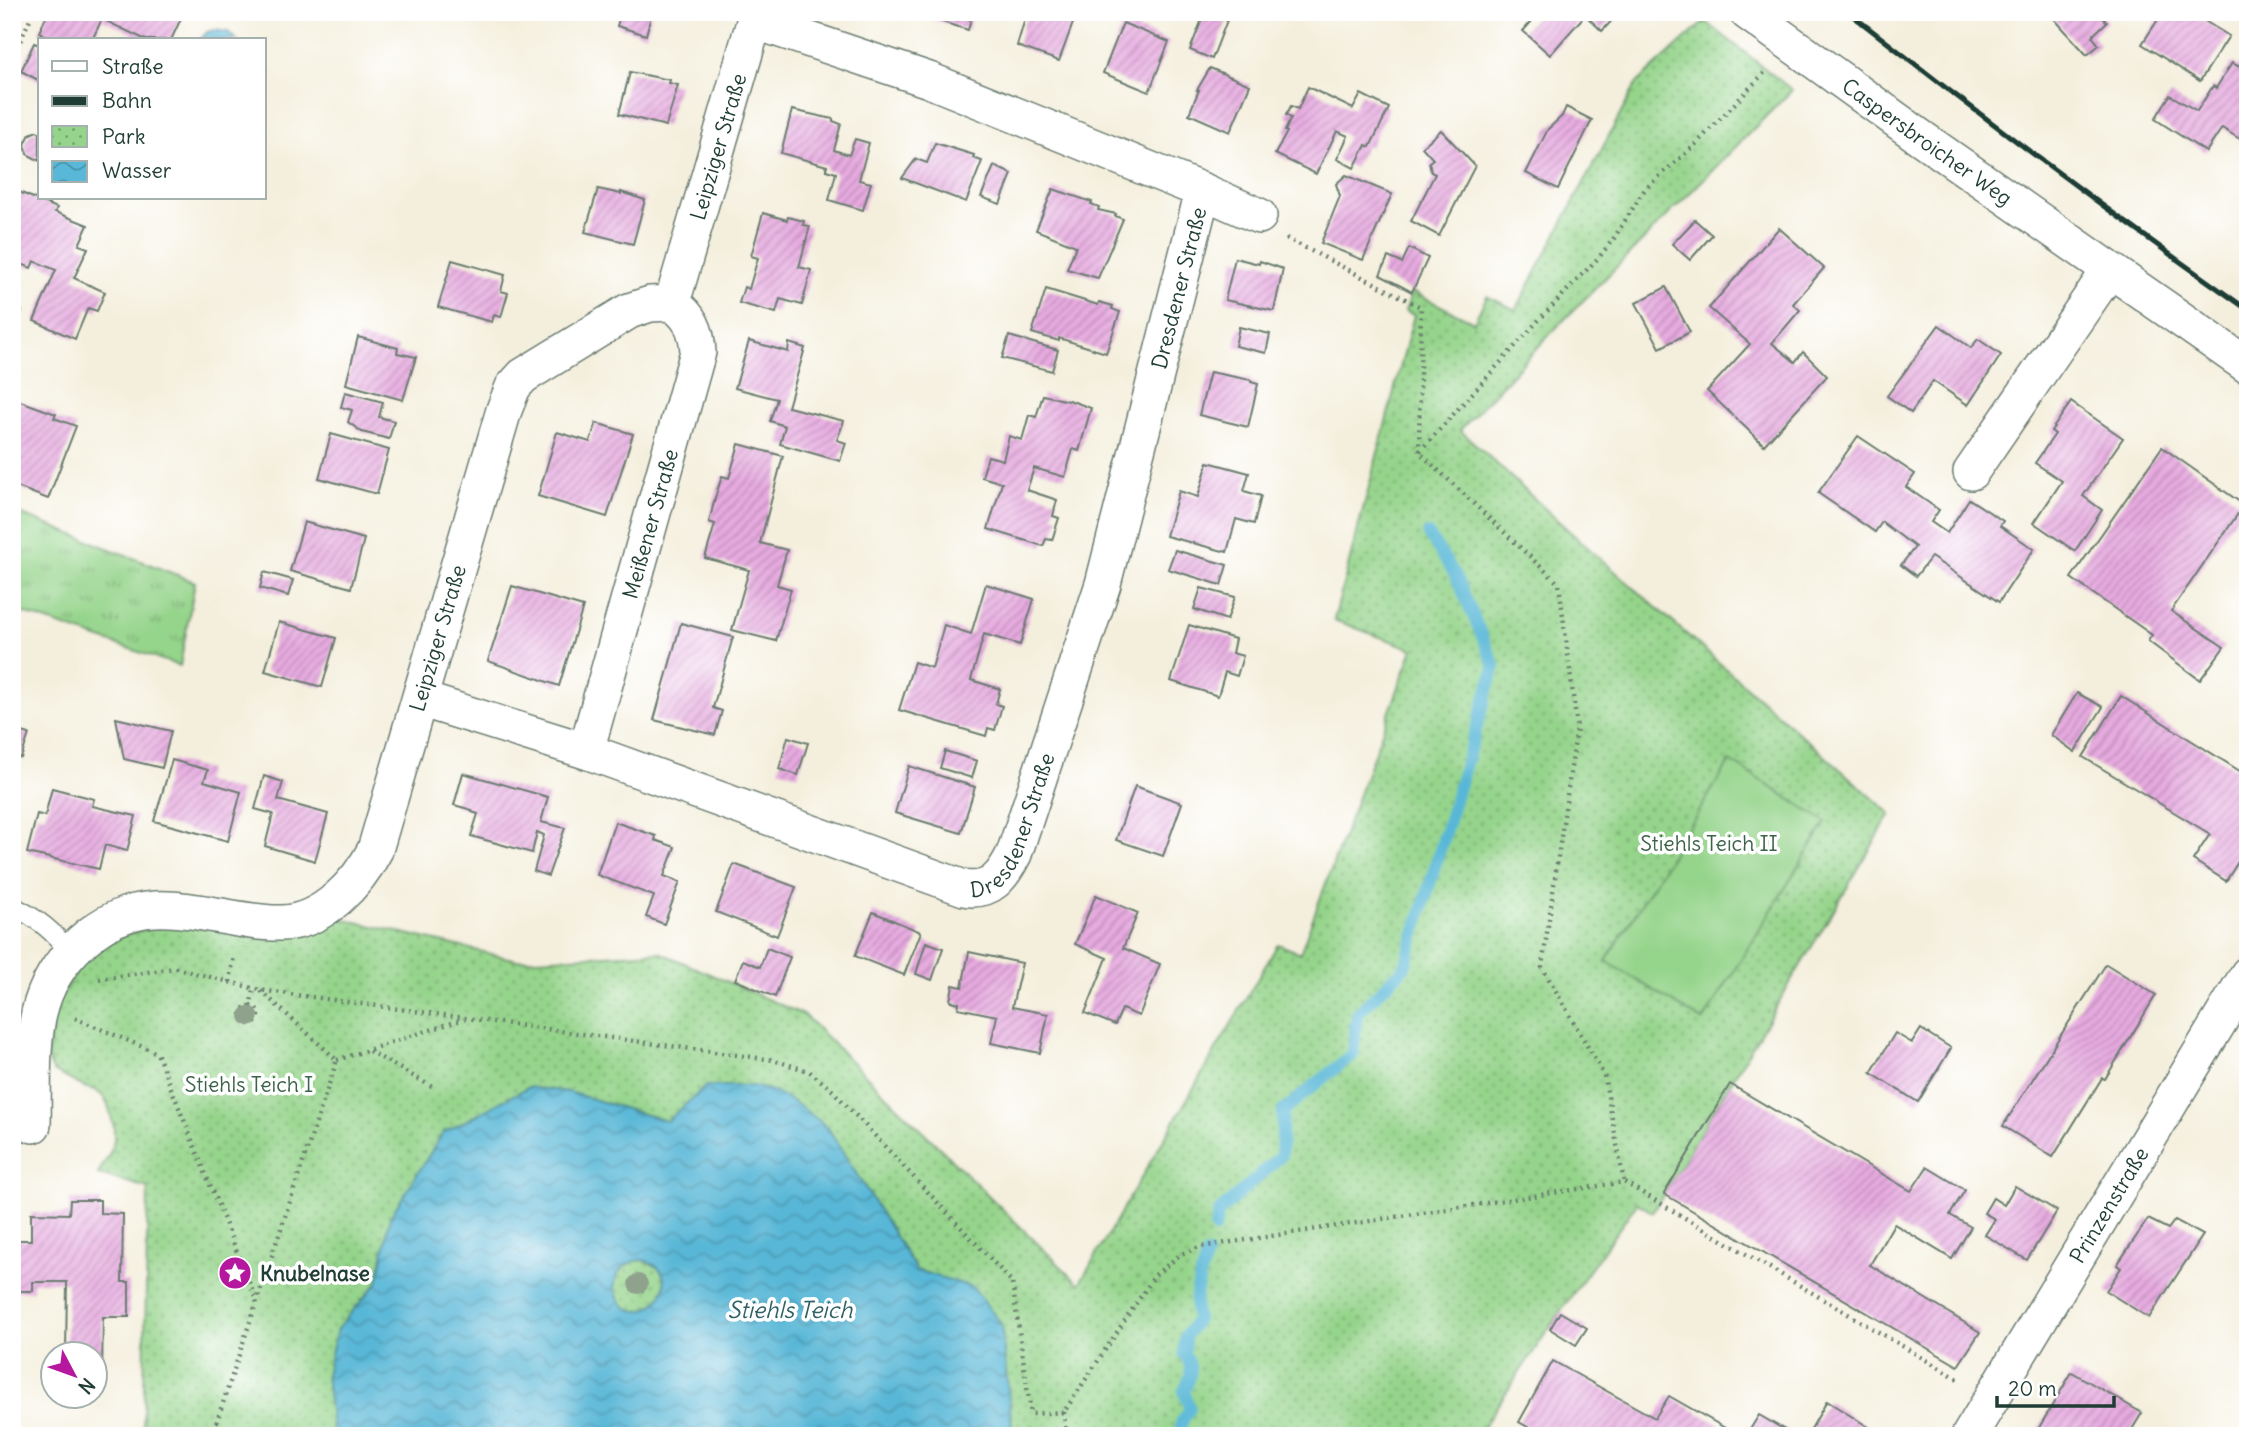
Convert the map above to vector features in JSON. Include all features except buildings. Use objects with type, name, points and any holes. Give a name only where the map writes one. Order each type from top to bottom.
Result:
[{"type":"street","name":"Caspersbroicher Weg","points":[[1746,12],[2109,271],[2248,366]]},
{"type":"street","name":"Dresdener Straße","points":[[756,16],[929,80],[1259,216]]},
{"type":"street","name":"Leipziger Straße","points":[[33,1125],[34,1039],[40,1010],[54,976],[69,952],[100,928],[153,909],[283,923],[316,913],[356,880],[374,850],[513,387],[523,376],[629,311],[650,304],[672,303],[756,16]]},
{"type":"street","name":"Dresdener Straße","points":[[420,699],[586,751],[964,888],[974,890],[997,881],[1004,874],[1014,853],[1103,584],[1203,191]]},
{"type":"street","points":[[1971,472],[2109,271]]},
{"type":"street","name":"Meißener Straße","points":[[586,751],[698,352],[697,334],[691,321],[672,303]]},
{"type":"street","name":"Prinzenstraße","points":[[1969,1436],[2248,974]]},
{"type":"lane","points":[[12,906],[44,924],[69,952]]},
{"type":"path","points":[[12,60],[33,12]]},
{"type":"path","points":[[1419,452],[1600,256],[1615,238],[1645,190],[1710,130],[1790,44]]},
{"type":"path","points":[[1259,216],[1282,236],[1421,307],[1419,452],[1559,584],[1577,727],[1542,967],[1604,1076],[1624,1181]]},
{"type":"path","points":[[69,952],[90,979],[176,968],[257,989],[773,1060],[809,1070],[834,1091],[1012,1282],[1031,1414],[1064,1412]]},
{"type":"path","points":[[250,1007],[257,989]]},
{"type":"path","points":[[257,989],[337,1060]]},
{"type":"path","points":[[40,1010],[78,1018],[157,1053],[257,1302]]},
{"type":"path","points":[[337,1060],[465,1018]]},
{"type":"path","points":[[368,1051],[434,1088]]},
{"type":"path","points":[[212,1436],[337,1060]]},
{"type":"path","points":[[1066,1436],[1064,1412],[1155,1275],[1181,1254],[1214,1245],[1624,1181],[1959,1378],[1990,1400]]},
{"type":"green space","points":[[1705,21],[1792,90],[1556,328],[1460,430],[1568,530],[1891,814],[1664,1194],[1652,1212],[1637,1203],[1477,1436],[143,1436],[148,1188],[98,1174],[114,1141],[109,1108],[104,1097],[95,1090],[53,1071],[47,1057],[58,1001],[84,960],[106,944],[132,932],[168,924],[339,918],[517,960],[659,952],[804,1015],[1079,1284],[1278,944],[1300,953],[1413,649],[1334,620],[1414,315],[1405,311],[1412,292],[1474,322],[1487,296],[1516,310],[1637,83]]},
{"type":"green space","points":[[12,511],[195,582],[180,666],[12,609]]},
{"type":"green space","name":"Stiehls Teich II","points":[[1730,761],[1826,822],[1703,1021],[1606,961]]},
{"type":"water","points":[[207,32],[228,32],[235,38],[202,38]]},
{"type":"water","name":"Stiehls Teich","points":[[706,1086],[745,1086],[757,1087],[786,1098],[828,1128],[916,1270],[973,1287],[1001,1324],[1013,1436],[333,1436],[326,1375],[337,1329],[378,1282],[390,1217],[443,1133],[528,1087],[569,1092],[667,1121]],"holes":[[[642,1260],[657,1267],[664,1277],[664,1288],[659,1299],[651,1307],[640,1311],[629,1309],[616,1292],[619,1273],[635,1261]]]},
{"type":"waterway","points":[[1215,1228],[1219,1212],[1281,1156],[1283,1111],[1353,1054],[1357,1014],[1405,967],[1495,666],[1456,576],[1428,534]]},
{"type":"waterway","points":[[1181,1436],[1181,1423],[1190,1409],[1184,1391],[1190,1372],[1184,1354],[1185,1337],[1197,1319],[1196,1294],[1207,1254]]},
{"type":"railway","points":[[1848,12],[2046,164],[2248,310]]},
{"type":"place","name":"Knubelnase","points":[[235,1273]]},
{"type":"park label","name":"Stiehls Teich I","points":[[249,1084]]}]
